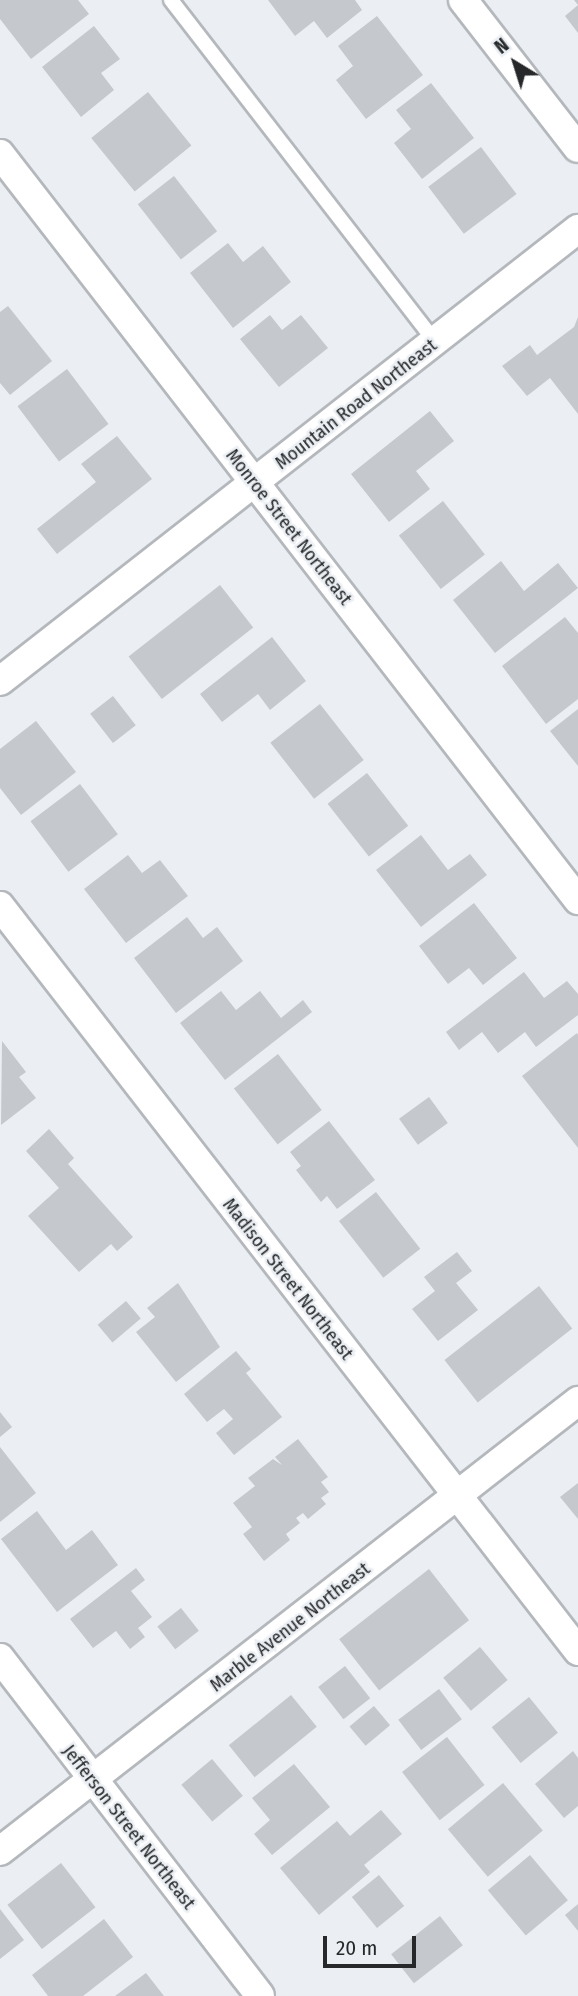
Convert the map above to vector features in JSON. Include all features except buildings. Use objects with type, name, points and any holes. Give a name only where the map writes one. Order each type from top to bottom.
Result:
[{"type":"street","points":[[463,0],[578,148]]},
{"type":"street","name":"Monroe Street Northeast","points":[[0,154],[578,900]]},
{"type":"street","name":"Mountain Road Northeast","points":[[0,681],[578,229]]},
{"type":"street","name":"Madison Street Northeast","points":[[0,906],[578,1651]]},
{"type":"street","name":"Marble Avenue Northeast","points":[[0,1852],[578,1401]]},
{"type":"street","name":"Jefferson Street Northeast","points":[[0,1658],[260,1996]]},
{"type":"lane","points":[[171,0],[435,341]]}]
